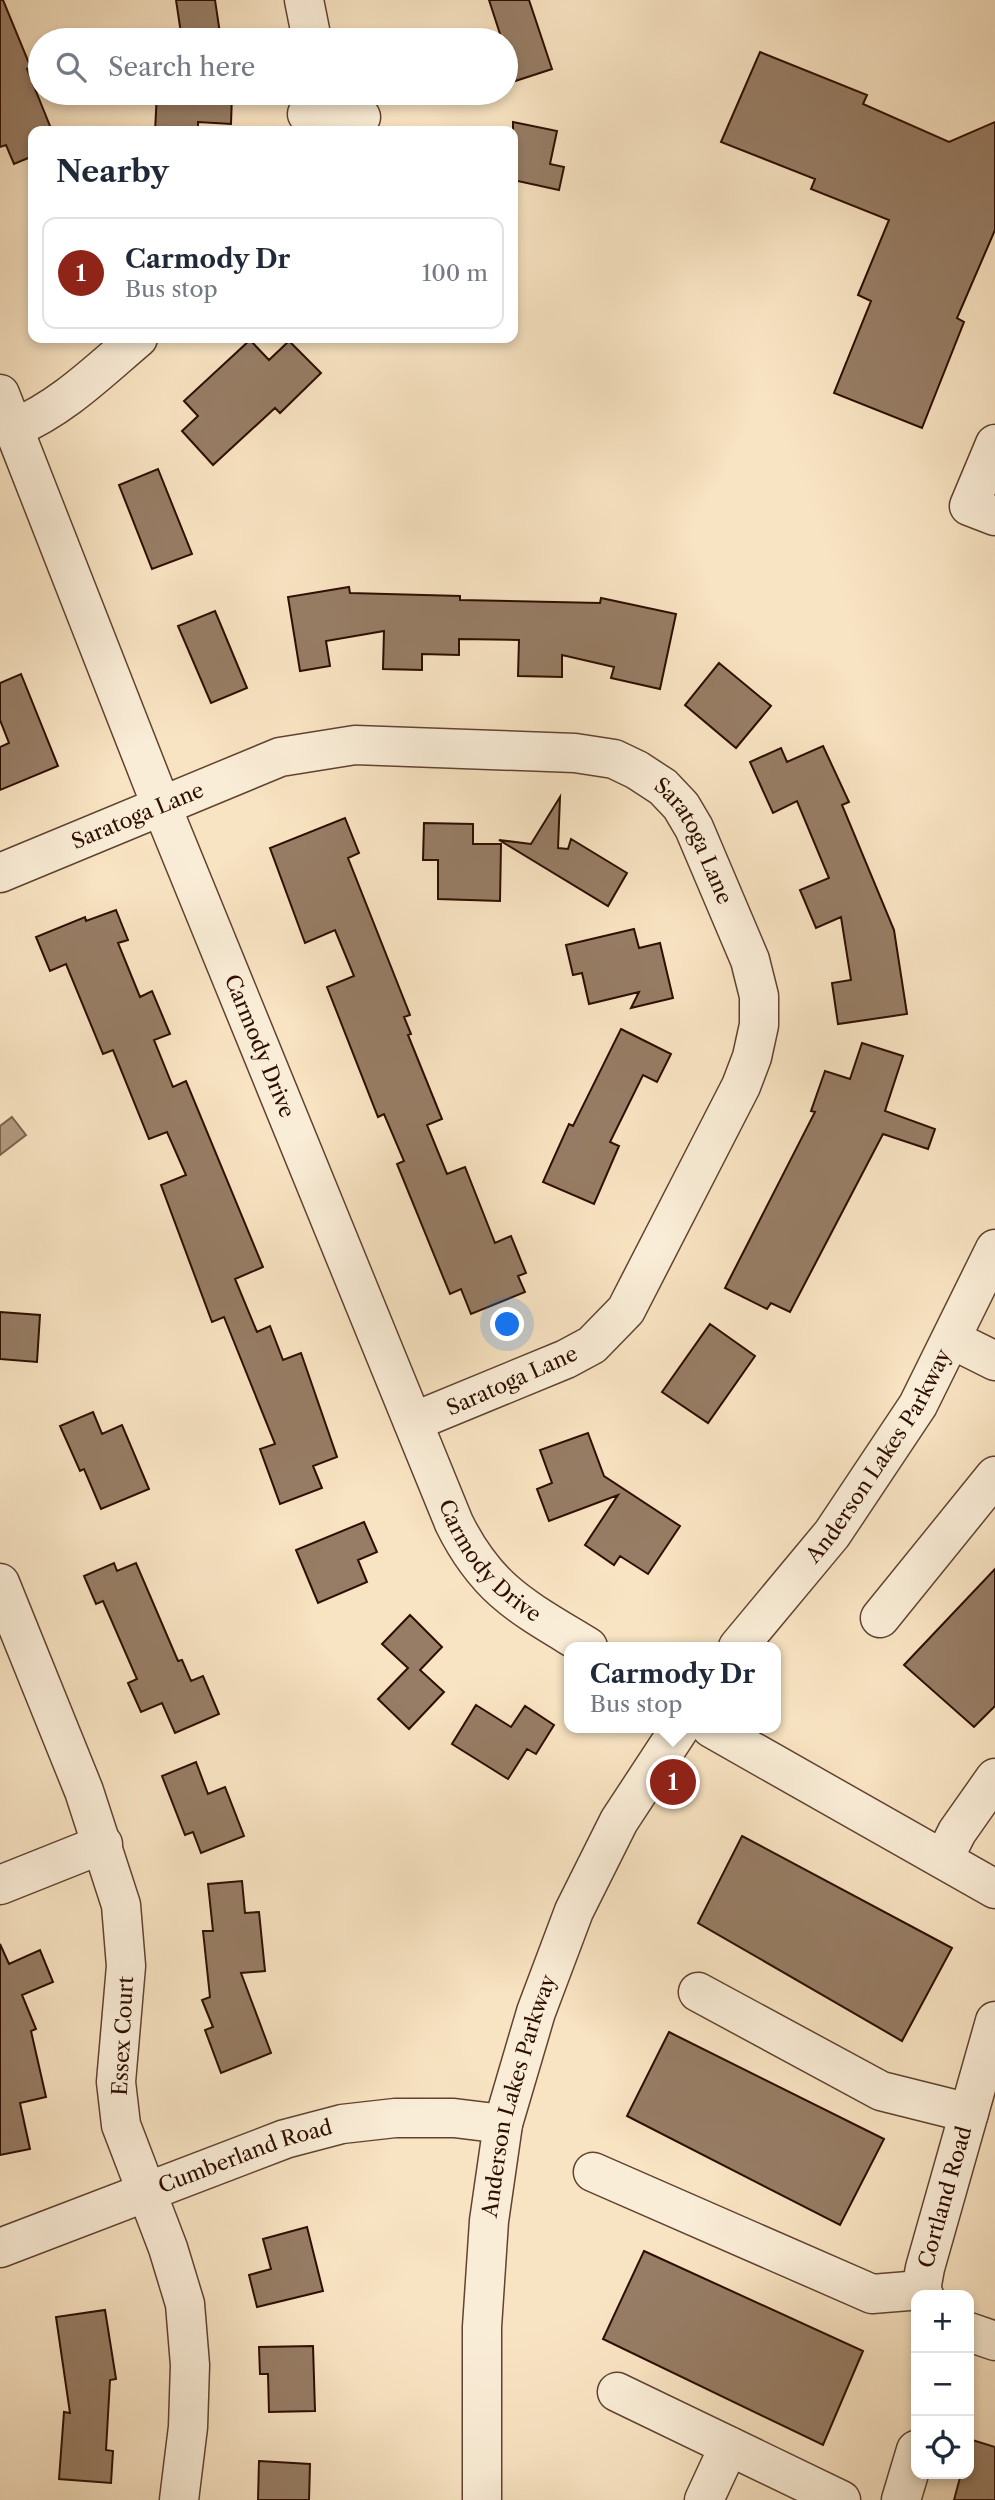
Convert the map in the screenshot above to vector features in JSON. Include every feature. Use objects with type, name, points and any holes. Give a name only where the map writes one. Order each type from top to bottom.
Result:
[{"type":"street","points":[[304,0],[310,28]]},
{"type":"street","points":[[307,113],[361,117]]},
{"type":"street","points":[[7,411],[36,419],[81,387],[132,343]]},
{"type":"street","name":"Carmody Drive","points":[[7,411],[161,805],[454,1523],[474,1561],[502,1591],[581,1642]]},
{"type":"street","points":[[995,444],[969,506],[995,516]]},
{"type":"street","name":"Saratoga Lane","points":[[0,873],[280,757],[355,745],[575,753],[614,760],[648,777],[681,806],[694,828],[747,953],[758,996],[759,1025],[752,1057],[741,1086],[626,1310],[592,1345],[566,1359],[413,1422]]},
{"type":"street","name":"Anderson Lakes Parkway","points":[[742,1642],[832,1534],[918,1405],[953,1340],[995,1250]]},
{"type":"street","points":[[953,1340],[995,1361]]},
{"type":"street","points":[[880,1618],[995,1476]]},
{"type":"street","name":"Essex Court","points":[[0,1583],[103,1844],[121,1905],[126,1966],[116,2082],[121,2125],[168,2248],[185,2304],[190,2365],[188,2427],[179,2500]]},
{"type":"street","name":"Anderson Lakes Parkway","points":[[482,2500],[482,2327],[489,2221],[503,2124],[536,2012],[574,1911],[620,1821],[677,1733]]},
{"type":"street","points":[[720,1733],[995,1889]]},
{"type":"street","points":[[944,1858],[957,1832],[995,1779]]},
{"type":"street","points":[[0,1885],[103,1844]]},
{"type":"street","points":[[698,1992],[881,2091],[969,2113]]},
{"type":"street","name":"Cortland Road","points":[[924,2290],[995,2021]]},
{"type":"street","name":"Cumberland Road","points":[[0,2248],[285,2139],[342,2124],[395,2118],[454,2118],[503,2124]]},
{"type":"street","points":[[593,2172],[872,2294],[911,2293]]},
{"type":"street","points":[[974,2334],[995,2341]]},
{"type":"street","points":[[617,2392],[841,2500]]},
{"type":"street","points":[[704,2500],[729,2446]]},
{"type":"street","points":[[901,2500],[911,2467]]},
{"type":"shaded area","points":[[12,1117],[26,1135],[0,1155],[0,1126]]},
{"type":"building","points":[[0,0],[3,0],[28,61],[28,105],[42,105],[50,126],[28,126],[28,158],[14,164],[6,145],[0,147]]},
{"type":"building","points":[[176,0],[215,0],[219,28],[180,28]]},
{"type":"building","points":[[489,0],[529,0],[552,69],[518,80],[518,28],[498,28]]},
{"type":"building","points":[[760,52],[867,95],[863,104],[949,142],[995,122],[995,230],[957,318],[964,322],[922,428],[834,393],[871,301],[858,295],[889,220],[811,189],[815,179],[721,142]]},
{"type":"building","points":[[156,105],[232,105],[231,124],[198,122],[198,126],[155,126]]},
{"type":"building","points":[[513,122],[557,131],[550,164],[564,167],[559,190],[518,181],[518,126],[513,126]]},
{"type":"building","points":[[247,343],[253,343],[269,360],[287,343],[291,343],[321,373],[280,413],[275,408],[213,465],[182,431],[198,416],[184,401]]},
{"type":"building","points":[[158,469],[192,554],[152,569],[119,485]]},
{"type":"building","points":[[349,587],[350,593],[460,596],[460,600],[600,603],[601,598],[676,614],[660,689],[611,678],[614,667],[562,655],[562,677],[518,676],[519,640],[459,639],[459,655],[422,654],[422,670],[383,669],[384,631],[326,641],[330,666],[300,671],[288,597]]},
{"type":"building","points":[[215,611],[247,688],[211,703],[178,626]]},
{"type":"building","points":[[719,663],[771,706],[736,748],[685,705]]},
{"type":"building","points":[[21,674],[58,766],[0,790],[0,747],[9,743],[0,720],[0,683]]},
{"type":"building","points":[[823,746],[849,802],[842,805],[894,930],[907,1014],[838,1024],[832,983],[851,980],[841,917],[816,928],[800,890],[829,878],[797,801],[773,813],[750,762],[781,748],[787,762]]},
{"type":"building","points":[[560,797],[558,848],[568,849],[571,839],[627,873],[608,906],[499,840],[531,844]]},
{"type":"building","points":[[345,818],[359,853],[348,858],[410,1015],[404,1017],[411,1034],[408,1035],[442,1119],[427,1125],[447,1174],[465,1167],[495,1243],[511,1236],[526,1273],[518,1276],[525,1292],[471,1314],[461,1289],[450,1294],[397,1164],[404,1161],[384,1114],[378,1117],[327,987],[354,976],[335,930],[305,943],[270,848]]},
{"type":"building","points":[[424,823],[473,824],[473,844],[501,844],[500,901],[438,899],[438,860],[423,860]]},
{"type":"building","points":[[116,910],[128,940],[118,943],[140,997],[152,991],[170,1034],[154,1040],[173,1087],[186,1081],[263,1267],[235,1279],[257,1332],[270,1326],[283,1360],[301,1353],[337,1457],[313,1466],[322,1488],[280,1504],[260,1449],[275,1444],[224,1317],[212,1322],[161,1185],[186,1175],[167,1132],[149,1139],[113,1050],[103,1054],[66,964],[50,971],[36,937],[85,917],[86,921]]},
{"type":"building","points":[[634,929],[639,948],[660,943],[673,998],[631,1008],[639,992],[589,1004],[582,973],[573,975],[566,945]]},
{"type":"building","points":[[621,1029],[671,1054],[657,1082],[643,1075],[610,1142],[619,1146],[594,1204],[543,1182],[569,1124],[573,1126]]},
{"type":"building","points":[[862,1043],[903,1056],[885,1111],[935,1129],[928,1149],[883,1134],[790,1312],[771,1303],[767,1309],[725,1288],[815,1112],[811,1111],[825,1071],[850,1079]]},
{"type":"building","points":[[0,1312],[40,1315],[37,1362],[0,1359]]},
{"type":"building","points":[[710,1324],[755,1356],[708,1423],[662,1392]]},
{"type":"building","points":[[93,1412],[102,1434],[122,1425],[149,1489],[101,1509],[84,1469],[80,1471],[60,1426]]},
{"type":"building","points":[[588,1433],[604,1476],[680,1526],[648,1574],[620,1556],[614,1565],[585,1545],[618,1495],[549,1521],[537,1489],[552,1483],[540,1450]]},
{"type":"building","points":[[364,1522],[377,1552],[358,1560],[367,1582],[318,1603],[296,1550]]},
{"type":"building","points":[[114,1563],[117,1571],[136,1563],[178,1661],[182,1660],[191,1681],[203,1676],[219,1714],[175,1733],[162,1703],[141,1712],[128,1683],[137,1679],[103,1601],[96,1604],[84,1576]]},
{"type":"building","points":[[995,1569],[995,1706],[974,1727],[904,1665]]},
{"type":"building","points":[[410,1615],[442,1647],[420,1670],[444,1692],[409,1729],[378,1699],[408,1668],[382,1644]]},
{"type":"building","points":[[476,1705],[511,1727],[525,1706],[554,1725],[536,1754],[527,1749],[508,1779],[452,1744]]},
{"type":"building","points":[[196,1762],[208,1794],[225,1787],[244,1836],[201,1853],[193,1832],[185,1835],[162,1776]]},
{"type":"building","points":[[742,1836],[952,1948],[902,2041],[698,1923]]},
{"type":"building","points":[[242,1881],[245,1913],[259,1912],[265,1971],[241,1973],[271,2053],[221,2073],[205,2030],[213,2027],[202,2000],[210,1997],[203,1931],[213,1931],[208,1884]]},
{"type":"building","points":[[0,1944],[9,1964],[40,1950],[53,1982],[22,1995],[36,2029],[31,2031],[46,2097],[20,2103],[30,2149],[0,2155]]},
{"type":"building","points":[[669,2032],[884,2139],[840,2225],[627,2116]]},
{"type":"building","points":[[307,2227],[323,2291],[257,2307],[249,2275],[271,2269],[263,2239]]},
{"type":"building","points":[[644,2251],[863,2351],[823,2445],[603,2339]]},
{"type":"building","points":[[105,2310],[116,2379],[110,2380],[106,2450],[113,2451],[111,2483],[59,2479],[64,2412],[70,2413],[56,2317]]},
{"type":"building","points":[[313,2346],[315,2411],[269,2412],[268,2374],[260,2374],[259,2347]]},
{"type":"building","points":[[974,2441],[995,2447],[995,2500],[954,2500],[960,2479],[974,2479]]},
{"type":"building","points":[[259,2461],[310,2464],[309,2500],[258,2500]]},
{"type":"place","name":"Carmody Dr","points":[[673,1782]]}]
